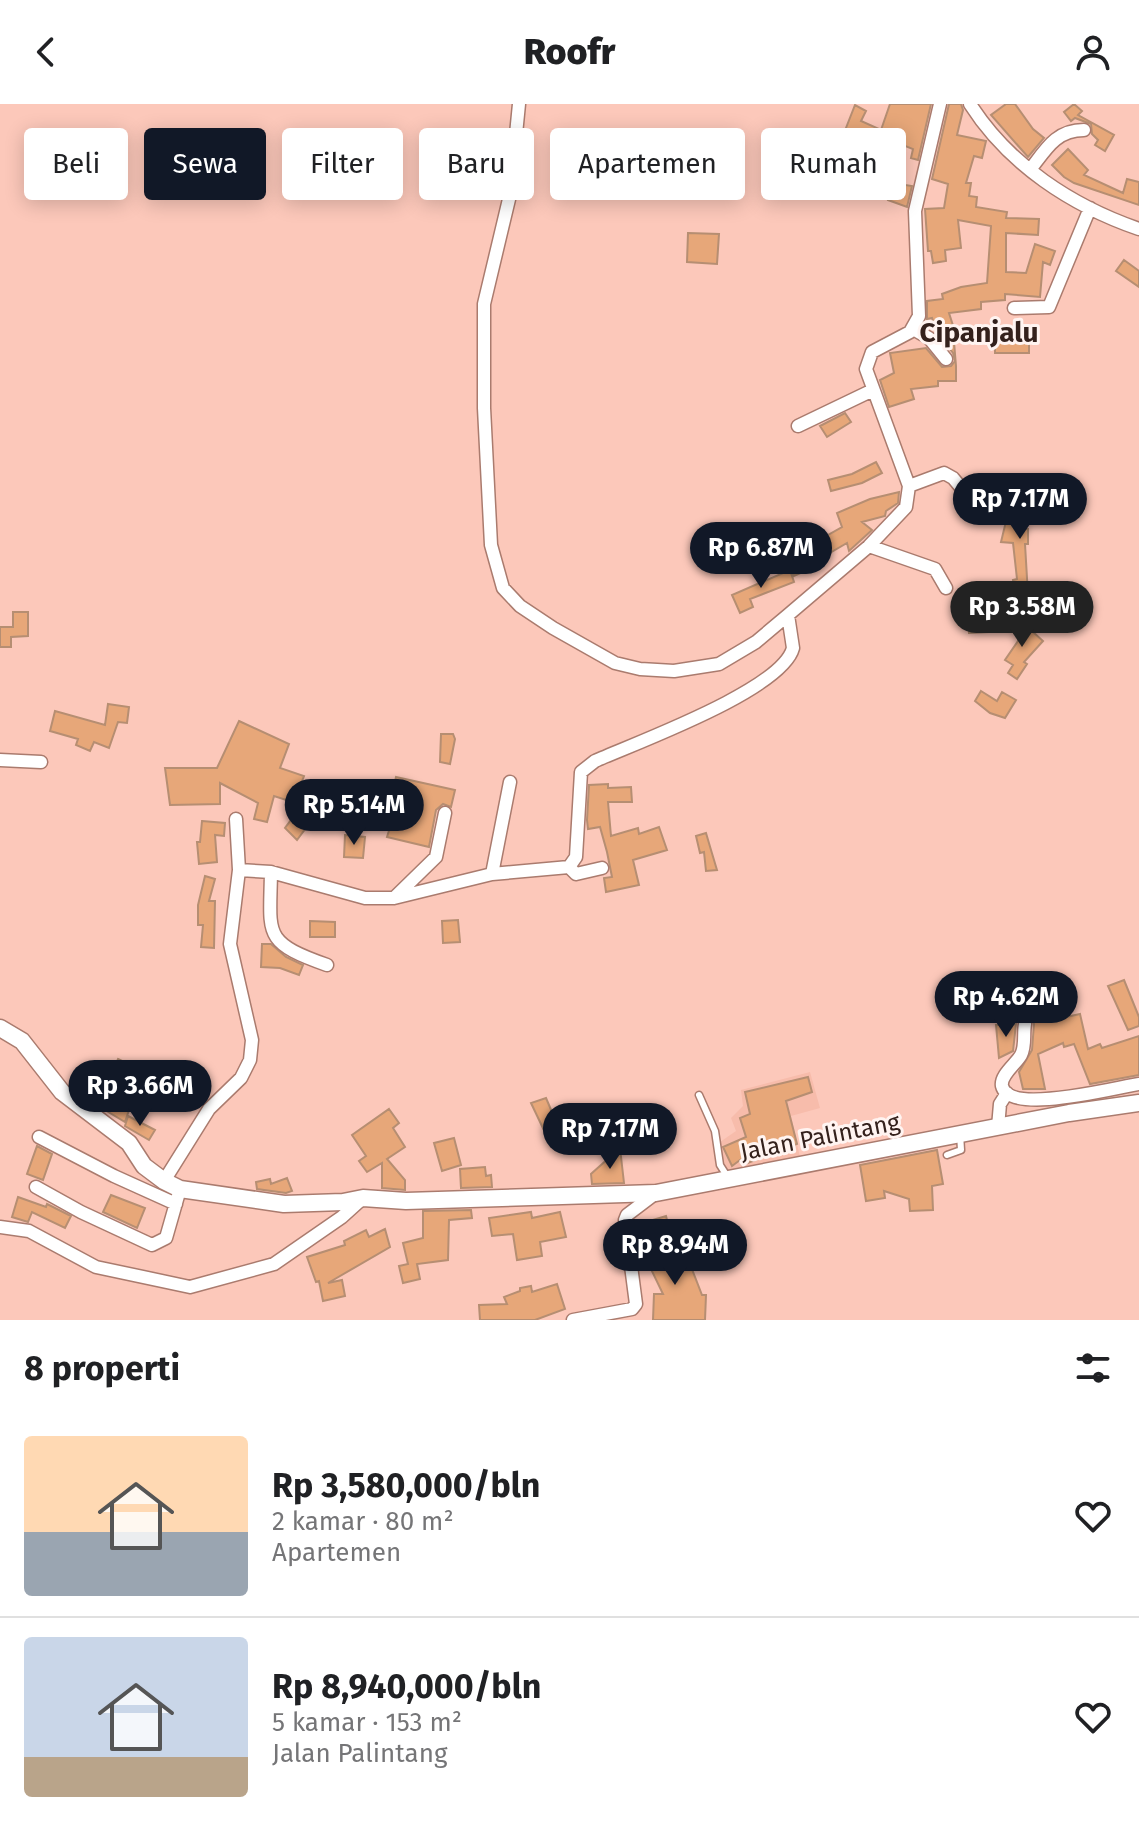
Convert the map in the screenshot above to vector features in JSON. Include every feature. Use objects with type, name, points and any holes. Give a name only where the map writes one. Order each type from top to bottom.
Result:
[{"type":"street","points":[[519,104],[510,195],[484,304],[484,408],[491,545],[503,588],[520,606],[615,663],[640,669],[674,671],[719,664],[756,642],[869,546],[906,507],[909,486],[866,369],[872,352],[913,329],[919,316],[915,211],[940,104]]},
{"type":"street","points":[[970,104],[995,138],[1050,186],[1090,208],[1139,229]]},
{"type":"street","points":[[1030,170],[1058,136],[1066,131],[1084,130]]},
{"type":"street","points":[[1014,308],[1049,307],[1090,208]]},
{"type":"street","points":[[913,329],[929,338],[946,359]]},
{"type":"street","points":[[798,426],[873,390]]},
{"type":"street","points":[[909,486],[944,473],[953,478],[968,496]]},
{"type":"street","points":[[869,546],[935,569],[946,588]]},
{"type":"street","points":[[239,870],[271,872],[365,898],[394,898],[492,874],[569,867],[576,857],[581,772],[595,761],[743,695],[792,654],[788,615]]},
{"type":"street","points":[[0,760],[41,762]]},
{"type":"street","points":[[492,874],[510,782]]},
{"type":"street","points":[[394,898],[436,857],[445,813]]},
{"type":"street","points":[[164,1181],[209,1109],[241,1078],[250,1060],[252,1040],[230,944],[239,870],[236,819]]},
{"type":"street","points":[[569,867],[576,874],[602,868]]},
{"type":"street","points":[[271,872],[269,920],[274,939],[296,954],[327,965]]},
{"type":"street","points":[[1025,1024],[1022,1054],[1003,1078],[1002,1086],[1007,1093],[1019,1099],[1068,1105],[1139,1084]]},
{"type":"street","name":"Jalan Palintang","points":[[0,1028],[22,1041],[62,1092],[129,1143],[144,1166],[178,1196],[284,1204],[343,1202],[363,1198],[406,1201],[656,1193],[998,1127],[1068,1105],[1139,1103]]},
{"type":"street","points":[[998,1127],[1000,1104],[1007,1093]]},
{"type":"street","points":[[36,1187],[152,1245],[166,1238],[178,1196],[114,1176],[39,1137]]},
{"type":"street","points":[[573,1320],[632,1309],[636,1304],[625,1220],[627,1215],[656,1193]]},
{"type":"street","points":[[0,1227],[29,1231],[96,1267],[190,1287],[274,1264],[342,1217],[363,1198]]},
{"type":"lane","points":[[699,1095],[717,1138],[720,1165],[729,1179]]},
{"type":"lane","points":[[947,1155],[961,1150],[960,1134]]},
{"type":"shaded area","points":[[810,1072],[820,1108],[791,1116],[801,1162],[731,1175],[722,1159],[720,1142],[736,1131],[731,1118],[743,1106],[741,1090]]},
{"type":"building","points":[[890,104],[931,104],[918,160],[911,158],[913,149],[906,146],[906,128],[882,128]]},
{"type":"building","points":[[949,104],[961,104],[963,110],[957,135],[986,141],[982,158],[974,156],[966,183],[971,183],[969,196],[977,197],[976,207],[1007,212],[1006,218],[1039,219],[1038,235],[1006,233],[1006,272],[1026,273],[1035,244],[1055,251],[1050,265],[1043,262],[1040,297],[1005,294],[1005,300],[981,302],[981,309],[949,313],[958,341],[954,342],[956,366],[956,381],[938,381],[938,386],[911,389],[914,399],[889,407],[880,380],[894,373],[890,353],[926,348],[942,367],[951,366],[955,361],[953,353],[937,333],[932,318],[927,319],[927,301],[943,299],[942,294],[961,287],[987,283],[991,226],[958,220],[961,248],[945,250],[946,261],[933,263],[931,251],[928,251],[925,209],[944,208],[948,184],[932,179]]},
{"type":"building","points":[[1006,104],[1015,104],[1033,129],[1044,138],[1028,157],[991,115]]},
{"type":"building","points":[[1074,104],[1082,111],[1078,115],[1114,135],[1105,151],[1095,145],[1098,140],[1092,134],[1091,124],[1075,118],[1071,121],[1064,112]]},
{"type":"building","points":[[855,105],[866,111],[861,121],[877,128],[846,128]]},
{"type":"building","points":[[1068,149],[1088,170],[1084,175],[1123,193],[1127,179],[1139,182],[1139,205],[1064,177],[1052,165]]},
{"type":"building","points":[[906,185],[912,186],[907,207],[888,200],[906,200]]},
{"type":"building","points":[[688,233],[719,234],[717,264],[687,262]]},
{"type":"building","points":[[1124,260],[1139,271],[1139,287],[1116,271]]},
{"type":"building","points":[[995,339],[1029,339],[1029,353],[995,353]]},
{"type":"building","points":[[845,413],[851,422],[827,437],[820,426]]},
{"type":"building","points":[[876,462],[882,473],[862,483],[831,491],[828,480],[852,474]]},
{"type":"building","points":[[1026,478],[1035,481],[1027,513],[1020,512],[1016,529],[1028,529],[1028,544],[1025,544],[1028,595],[1035,594],[1037,604],[1018,608],[1013,580],[1017,579],[1013,543],[1001,542],[1014,488],[1024,487]]},
{"type":"building","points":[[899,492],[898,503],[886,511],[885,516],[862,522],[872,530],[849,551],[847,543],[811,564],[812,568],[794,576],[787,560],[842,527],[837,513],[870,499]]},
{"type":"building","points":[[790,570],[794,582],[750,599],[753,607],[740,613],[732,595]]},
{"type":"building","points":[[968,605],[979,605],[979,620],[988,620],[988,632],[969,633]]},
{"type":"building","points":[[13,612],[28,612],[28,636],[11,637],[11,647],[0,647],[0,627],[13,627]]},
{"type":"building","points":[[1021,621],[1043,641],[1024,662],[1027,664],[1017,679],[1008,673],[1013,665],[1005,660],[1020,638],[1012,631]]},
{"type":"building","points":[[981,691],[997,701],[1002,692],[1016,700],[1005,718],[990,713],[975,701]]},
{"type":"building","points":[[108,704],[129,707],[127,723],[118,722],[109,748],[94,742],[90,751],[76,745],[78,739],[50,731],[55,711],[105,725]]},
{"type":"building","points":[[239,721],[289,744],[280,768],[304,776],[301,784],[323,805],[297,840],[285,828],[302,805],[274,796],[267,822],[254,819],[258,803],[220,783],[220,804],[170,805],[165,768],[217,768]]},
{"type":"building","points":[[441,734],[453,734],[455,739],[450,764],[440,762]]},
{"type":"building","points":[[396,777],[455,790],[451,807],[443,804],[436,810],[429,847],[387,837],[392,821],[387,820]]},
{"type":"building","points":[[608,784],[608,788],[631,787],[632,802],[608,802],[611,836],[638,828],[639,834],[659,827],[667,850],[633,860],[639,885],[606,892],[604,878],[612,877],[607,852],[600,827],[588,829],[587,820],[589,785]]},
{"type":"building","points":[[202,821],[225,823],[224,836],[215,835],[217,862],[199,864],[197,842],[200,842]]},
{"type":"building","points":[[706,833],[717,870],[706,871],[704,852],[700,853],[696,836]]},
{"type":"building","points":[[345,835],[365,837],[363,858],[344,857]]},
{"type":"building","points":[[205,876],[215,879],[209,901],[215,901],[214,948],[201,947],[203,925],[198,925],[198,905]]},
{"type":"building","points":[[458,920],[460,942],[443,943],[442,921]]},
{"type":"building","points":[[310,921],[335,922],[335,937],[310,937]]},
{"type":"building","points":[[262,944],[271,944],[286,957],[303,965],[299,975],[280,968],[261,967]]},
{"type":"building","points":[[1038,974],[1056,978],[1048,1021],[1080,1014],[1088,1049],[1100,1044],[1102,1048],[1139,1036],[1139,1075],[1090,1084],[1074,1044],[1064,1047],[1063,1043],[1038,1054],[1045,1089],[1023,1089],[1019,1072],[1032,1050],[1034,1024],[1031,1017]]},
{"type":"building","points":[[1124,980],[1139,1017],[1139,1026],[1128,1030],[1108,986]]},
{"type":"building","points":[[1016,1024],[1013,1051],[999,1058],[996,1025]]},
{"type":"building","points":[[118,1059],[144,1072],[149,1063],[168,1074],[152,1102],[135,1092],[125,1122],[95,1104],[99,1103]]},
{"type":"building","points":[[808,1077],[812,1092],[786,1101],[797,1144],[742,1165],[740,1160],[732,1166],[723,1147],[746,1137],[740,1118],[750,1114],[745,1092]]},
{"type":"building","points":[[546,1098],[563,1138],[550,1143],[531,1103]]},
{"type":"building","points":[[389,1109],[399,1123],[393,1128],[405,1147],[387,1159],[405,1180],[405,1190],[382,1188],[382,1163],[367,1172],[359,1161],[366,1156],[352,1135]]},
{"type":"building","points":[[128,1116],[155,1130],[149,1140],[125,1126]]},
{"type":"building","points":[[454,1138],[461,1165],[442,1171],[434,1143]]},
{"type":"building","points":[[37,1146],[52,1154],[43,1180],[27,1174]]},
{"type":"building","points":[[620,1148],[624,1183],[592,1184],[591,1174]]},
{"type":"building","points":[[937,1150],[943,1184],[932,1186],[933,1210],[910,1211],[909,1199],[884,1191],[885,1198],[866,1201],[860,1165]]},
{"type":"building","points":[[485,1167],[486,1176],[491,1175],[492,1187],[461,1188],[460,1169]]},
{"type":"building","points":[[287,1178],[292,1191],[257,1189],[256,1182],[270,1179],[271,1184]]},
{"type":"building","points":[[111,1195],[145,1208],[137,1228],[103,1212]]},
{"type":"building","points":[[18,1197],[46,1207],[47,1204],[71,1216],[65,1228],[32,1212],[28,1222],[12,1217]]},
{"type":"building","points":[[471,1210],[472,1218],[449,1220],[448,1260],[417,1264],[420,1279],[403,1283],[399,1266],[408,1264],[403,1243],[423,1238],[423,1211]]},
{"type":"building","points":[[531,1212],[532,1218],[560,1212],[566,1237],[540,1242],[542,1256],[517,1260],[513,1234],[492,1236],[489,1218]]},
{"type":"building","points":[[666,1216],[668,1224],[678,1221],[683,1235],[660,1242],[653,1220]]},
{"type":"building","points":[[385,1229],[390,1247],[328,1283],[342,1280],[345,1296],[323,1301],[319,1281],[316,1282],[307,1257],[345,1245],[344,1241],[366,1230],[369,1237]]},
{"type":"building","points":[[669,1242],[677,1263],[688,1259],[702,1295],[706,1295],[705,1320],[653,1320],[654,1294],[663,1294],[650,1267],[646,1248]]},
{"type":"building","points":[[557,1284],[565,1309],[535,1320],[480,1320],[479,1305],[507,1304],[504,1297],[520,1291],[520,1288],[531,1286],[532,1292]]},
{"type":"district","name":"Cipanjalu","points":[[979,332]]}]
